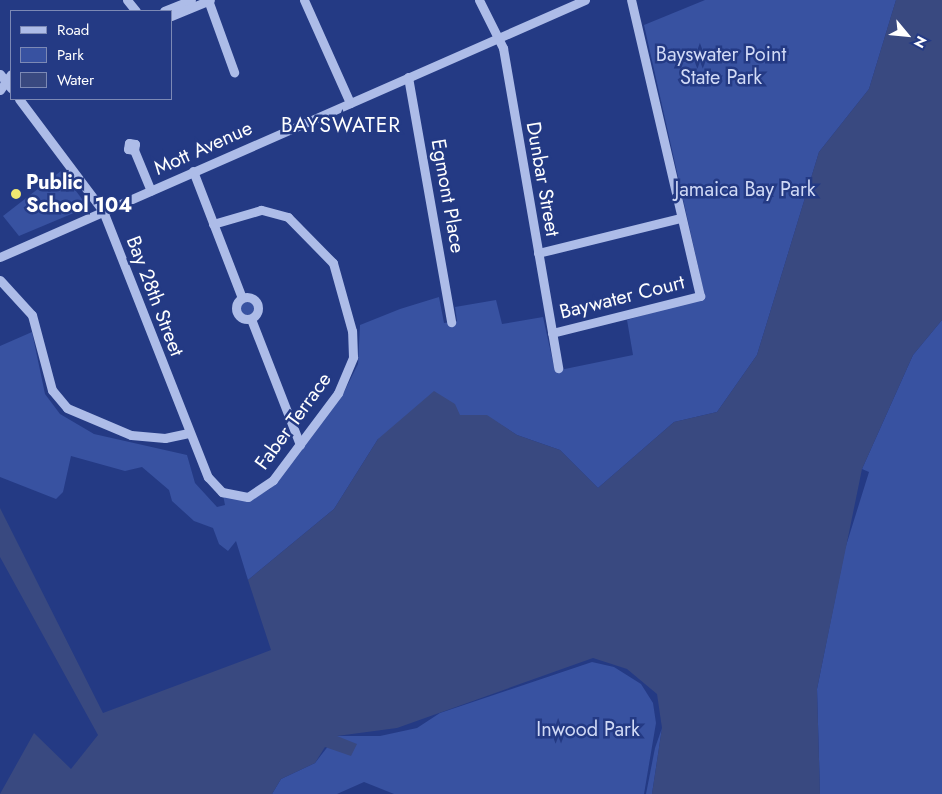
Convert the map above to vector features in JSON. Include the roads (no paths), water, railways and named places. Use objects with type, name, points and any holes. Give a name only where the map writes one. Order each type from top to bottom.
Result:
[{"type":"street","points":[[127,0],[135,10]]},
{"type":"street","points":[[166,10],[191,0]]},
{"type":"street","points":[[172,16],[209,0],[234,72]]},
{"type":"street","points":[[304,0],[350,103]]},
{"type":"street","name":"Dunbar Street","points":[[479,0],[503,48],[558,368]]},
{"type":"street","name":"Mott Avenue","points":[[0,256],[585,0]]},
{"type":"street","points":[[538,253],[681,218],[631,0]]},
{"type":"street","name":"Egmont Place","points":[[408,77],[452,322]]},
{"type":"street","points":[[0,90],[8,80]]},
{"type":"street","name":"Bay 28th Street","points":[[20,100],[103,211],[188,433],[208,477],[222,492]]},
{"type":"street","points":[[134,150],[151,190]]},
{"type":"street","points":[[192,171],[242,298],[236,311],[243,319],[251,319]]},
{"type":"street","name":"Faber Terrace","points":[[213,224],[253,211],[280,213],[315,240],[340,280],[353,357],[338,393],[300,445],[258,494],[238,497],[222,492]]},
{"type":"street","name":"Baywater Court","points":[[552,333],[700,296],[681,218]]},
{"type":"street","points":[[0,280],[32,315],[52,390],[67,408],[131,435],[165,438],[188,433]]},
{"type":"street","points":[[242,298],[258,304],[251,319],[300,445]]},
{"type":"water","points":[[896,0],[942,0],[942,320],[913,355],[862,469],[817,689],[820,794],[652,794],[662,728],[657,694],[627,669],[593,658],[397,728],[337,736],[357,744],[351,756],[325,747],[315,763],[281,779],[272,794],[0,794],[34,733],[71,769],[98,735],[0,557],[0,508],[103,713],[271,650],[248,580],[334,509],[378,439],[434,391],[455,404],[460,415],[487,415],[517,435],[560,450],[598,488],[674,422],[717,412],[757,355],[819,152],[869,89]]},
{"type":"place","name":"Public School 104","points":[[16,194]]},
{"type":"district","name":"BAYSWATER","points":[[341,125]]},
{"type":"park label","name":"Bayswater Point State Park","points":[[721,66]]},
{"type":"park label","name":"Jamaica Bay Park","points":[[745,189]]},
{"type":"park label","name":"Inwood Park","points":[[588,729]]}]
